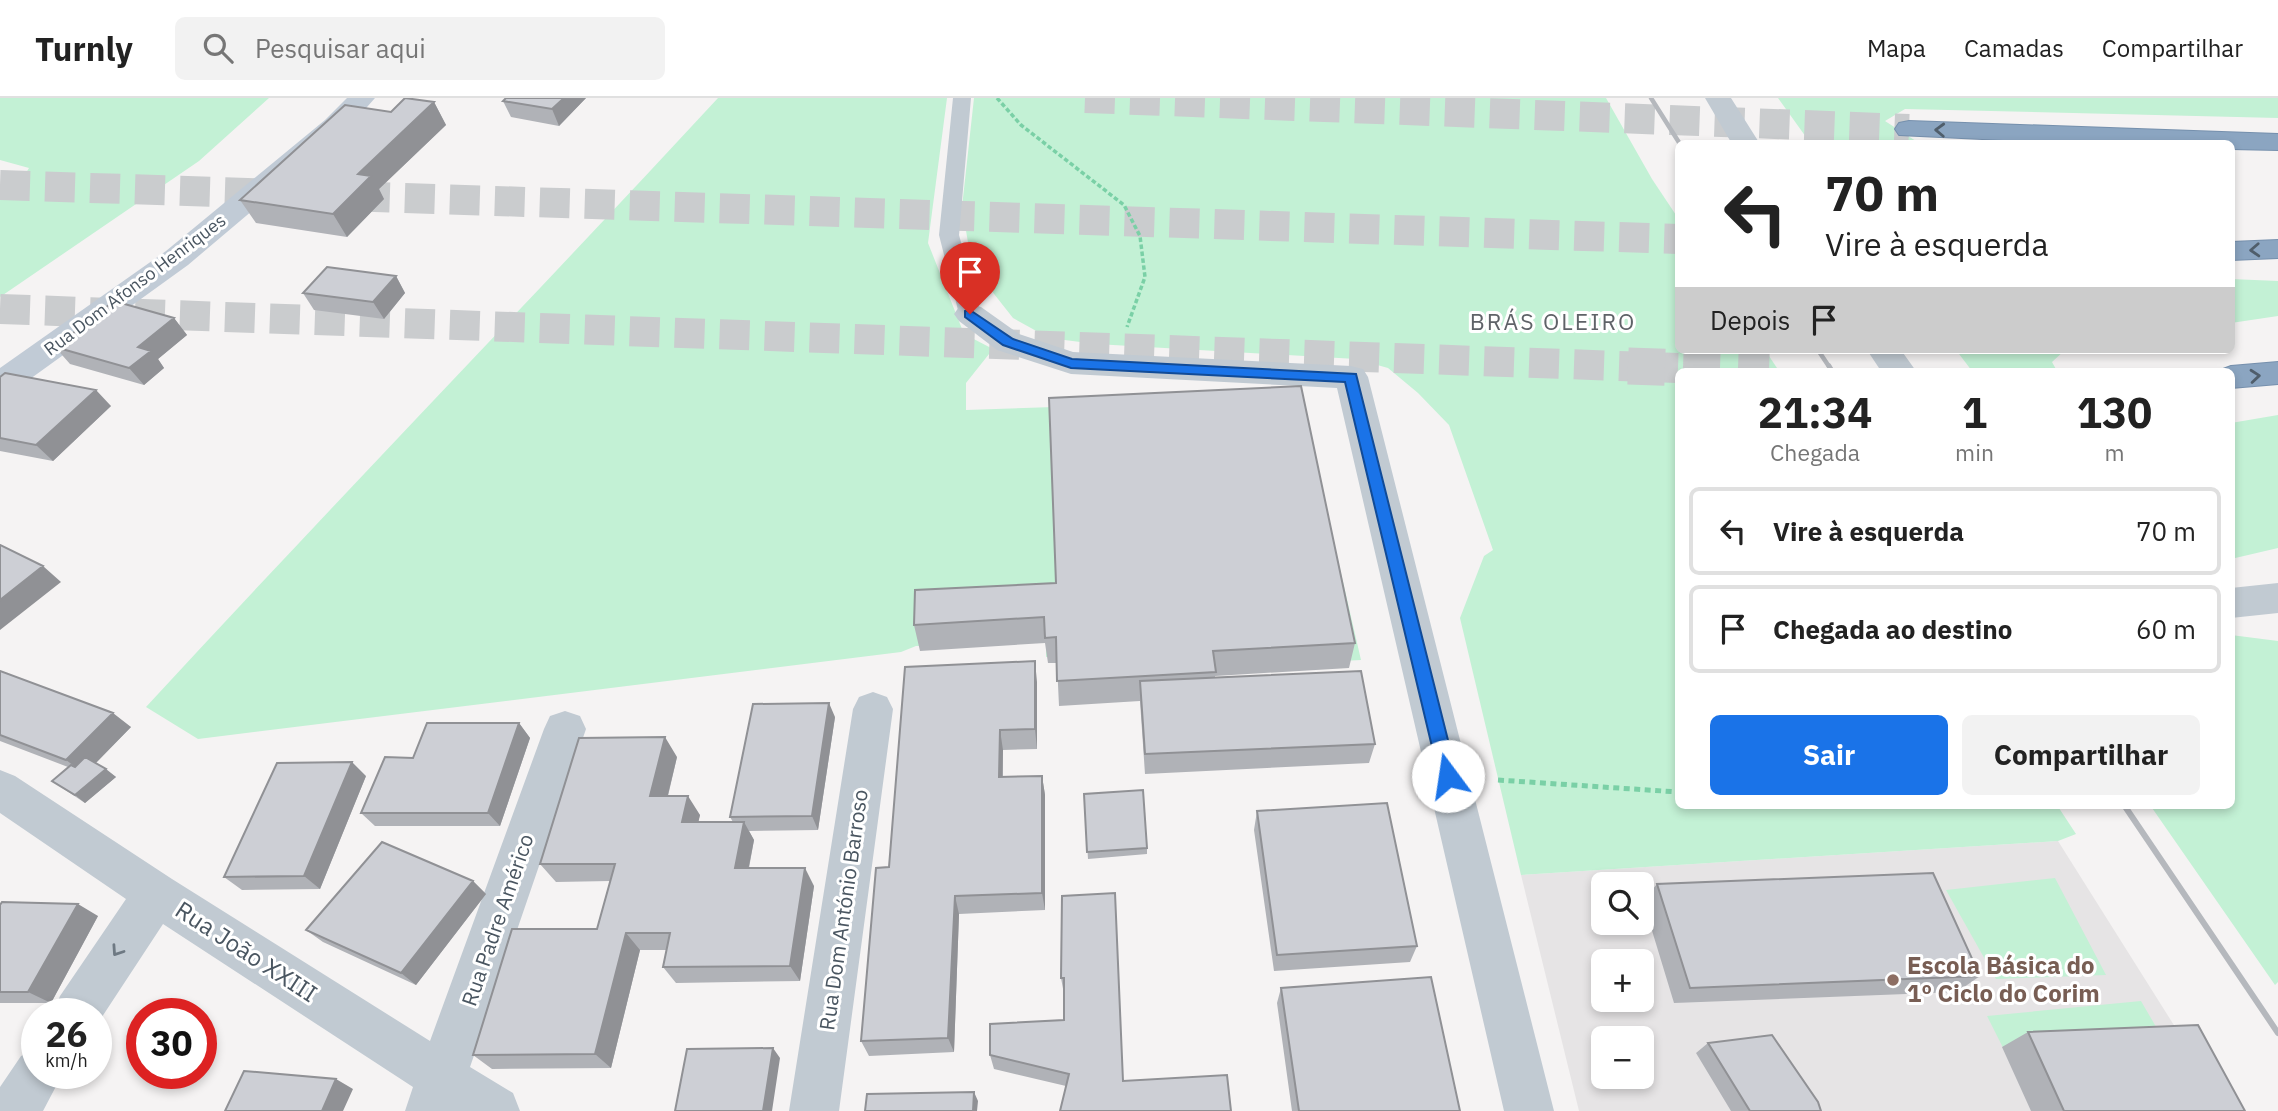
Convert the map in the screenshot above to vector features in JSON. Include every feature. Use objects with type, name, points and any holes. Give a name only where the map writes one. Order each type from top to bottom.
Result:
[{"type":"highway","points":[[1909,129],[2221,140]]},
{"type":"highway","points":[[2235,140],[2278,142]]},
{"type":"highway","points":[[2235,251],[2278,249]]},
{"type":"highway","points":[[2235,377],[2278,373]]},
{"type":"main road","name":"Rua Dom Afonso Henriques","points":[[0,384],[177,258],[335,126],[362,98]]},
{"type":"street","points":[[1718,98],[1744,140]]},
{"type":"street","points":[[970,314],[1008,342],[1071,363],[1351,377],[1529,1111]]},
{"type":"street","points":[[1886,354],[1897,368]]},
{"type":"street","points":[[2235,603],[2278,598]]},
{"type":"street","name":"Rua Dom António Barroso","points":[[814,1111],[873,709]]},
{"type":"street","name":"Rua Padre Américo","points":[[436,1094],[565,729]]},
{"type":"street","name":"Rua João XXIII","points":[[0,789],[156,894],[436,1094],[495,1111]]},
{"type":"street","points":[[87,998],[156,894]]},
{"type":"street","points":[[14,1111],[28,1089]]},
{"type":"lane","points":[[961,98],[949,235],[970,314]]},
{"type":"path","points":[[997,98],[1021,125],[1124,205],[1140,236],[1145,277],[1115,365]]},
{"type":"path","points":[[1448,776],[1675,792]]},
{"type":"shaded area","name":"Escola Básica do 1º Ciclo do Corim","points":[[2058,841],[2228,1111],[1579,1111],[1521,875]]},
{"type":"green space","points":[[0,98],[269,98],[199,161],[0,297],[0,198],[15,191],[29,168],[0,160]]},
{"type":"green space","points":[[718,98],[947,98],[928,243],[964,334],[993,349],[966,383],[966,410],[1054,407],[1304,413],[1361,660],[1108,673],[1096,655],[1046,657],[1046,642],[916,646],[901,652],[198,739],[146,707]]},
{"type":"green space","points":[[974,98],[1606,98],[1675,214],[1675,354],[1768,354],[1777,368],[1675,368],[1675,809],[2060,809],[2076,834],[2058,841],[1521,875],[1460,618],[1484,556],[1493,550],[1449,425],[1418,393],[1388,368],[1356,359],[1096,344],[1049,338],[1013,318],[972,266],[962,207]]},
{"type":"green space","points":[[1778,98],[2278,98],[2278,118],[1905,109],[1885,121],[1914,140],[1808,140]]},
{"type":"green space","points":[[2235,279],[2278,281],[2278,316],[2235,322]]},
{"type":"green space","points":[[1959,354],[2061,354],[2052,362],[2055,368],[1970,368]]},
{"type":"green space","points":[[2278,415],[2278,548],[2235,558],[2235,422]]},
{"type":"green space","points":[[2235,636],[2278,641],[2278,982],[2275,985],[2153,809],[2235,809]]},
{"type":"green space","points":[[2055,878],[2106,975],[1996,979],[1946,890]]},
{"type":"green space","points":[[2141,1001],[2205,1111],[2035,1111],[1987,1016]]},
{"type":"building","points":[[405,98],[434,102],[358,174],[371,176],[333,214],[240,200],[345,105],[391,112]]},
{"type":"building","points":[[506,98],[564,98],[552,109],[503,101]]},
{"type":"building","points":[[327,267],[396,276],[373,302],[303,293]]},
{"type":"building","points":[[114,301],[174,318],[138,347],[151,351],[129,368],[55,347]]},
{"type":"building","points":[[5,373],[96,390],[36,445],[0,438],[0,377]]},
{"type":"building","points":[[1301,386],[1355,643],[1213,651],[1216,672],[1057,681],[1056,637],[1045,638],[1044,617],[914,625],[915,590],[1056,583],[1049,398]]},
{"type":"building","points":[[0,545],[43,566],[0,600]]},
{"type":"building","points":[[1035,661],[1035,729],[1000,730],[999,777],[1042,776],[1042,893],[955,896],[948,1038],[861,1041],[876,868],[889,867],[905,667]]},
{"type":"building","points":[[0,671],[113,713],[66,760],[0,735]]},
{"type":"building","points":[[1361,671],[1375,744],[1145,754],[1140,681]]},
{"type":"building","points":[[829,703],[812,816],[730,817],[753,704]]},
{"type":"building","points":[[427,723],[519,723],[488,813],[361,813],[385,757],[413,758]]},
{"type":"building","points":[[665,737],[650,796],[688,796],[682,822],[744,822],[735,868],[805,868],[790,966],[663,967],[670,933],[626,933],[595,1054],[473,1055],[512,929],[597,929],[615,864],[540,864],[579,738]]},
{"type":"building","points":[[85,757],[106,769],[75,795],[52,781],[71,765],[75,767]]},
{"type":"building","points":[[352,762],[304,876],[224,877],[277,763]]},
{"type":"building","points":[[1143,790],[1147,848],[1087,852],[1084,794]]},
{"type":"building","points":[[1387,803],[1417,946],[1277,955],[1257,811]]},
{"type":"building","points":[[382,842],[473,881],[401,973],[306,930]]},
{"type":"building","points":[[1933,873],[1980,976],[1690,988],[1657,884]]},
{"type":"building","points":[[1115,893],[1123,1081],[1227,1075],[1231,1111],[1060,1111],[1069,1074],[990,1055],[990,1024],[1064,1020],[1064,978],[1061,978],[1062,896]]},
{"type":"building","points":[[2,902],[78,904],[28,992],[0,992]]},
{"type":"building","points":[[1431,977],[1460,1111],[1299,1111],[1281,988]]},
{"type":"building","points":[[2198,1025],[2245,1111],[2064,1111],[2028,1032]]},
{"type":"building","points":[[1772,1035],[1818,1102],[1821,1111],[1750,1111],[1708,1043]]},
{"type":"building","points":[[773,1048],[763,1111],[675,1111],[687,1049]]},
{"type":"building","points":[[244,1071],[336,1079],[322,1111],[225,1111]]},
{"type":"building","points":[[974,1092],[973,1111],[865,1111],[867,1094]]},
{"type":"tunnel","points":[[1085,98],[1909,129]]},
{"type":"tunnel","points":[[0,185],[1675,239]]},
{"type":"tunnel","points":[[0,309],[1678,368]]},
{"type":"tunnel","points":[[1628,366],[1684,368]]},
{"type":"railway","points":[[1651,98],[1677,140]]},
{"type":"railway","points":[[1821,354],[1830,368]]},
{"type":"railway","points":[[2127,809],[2278,1033]]},
{"type":"place","name":"Escola Básica do 1º Ciclo do Corim","points":[[1893,980]]},
{"type":"district","name":"BRÁS OLEIRO","points":[[1553,322]]},
{"type":"route","points":[[970,314],[1008,342],[1071,363],[1351,377],[1448,776]]}]
